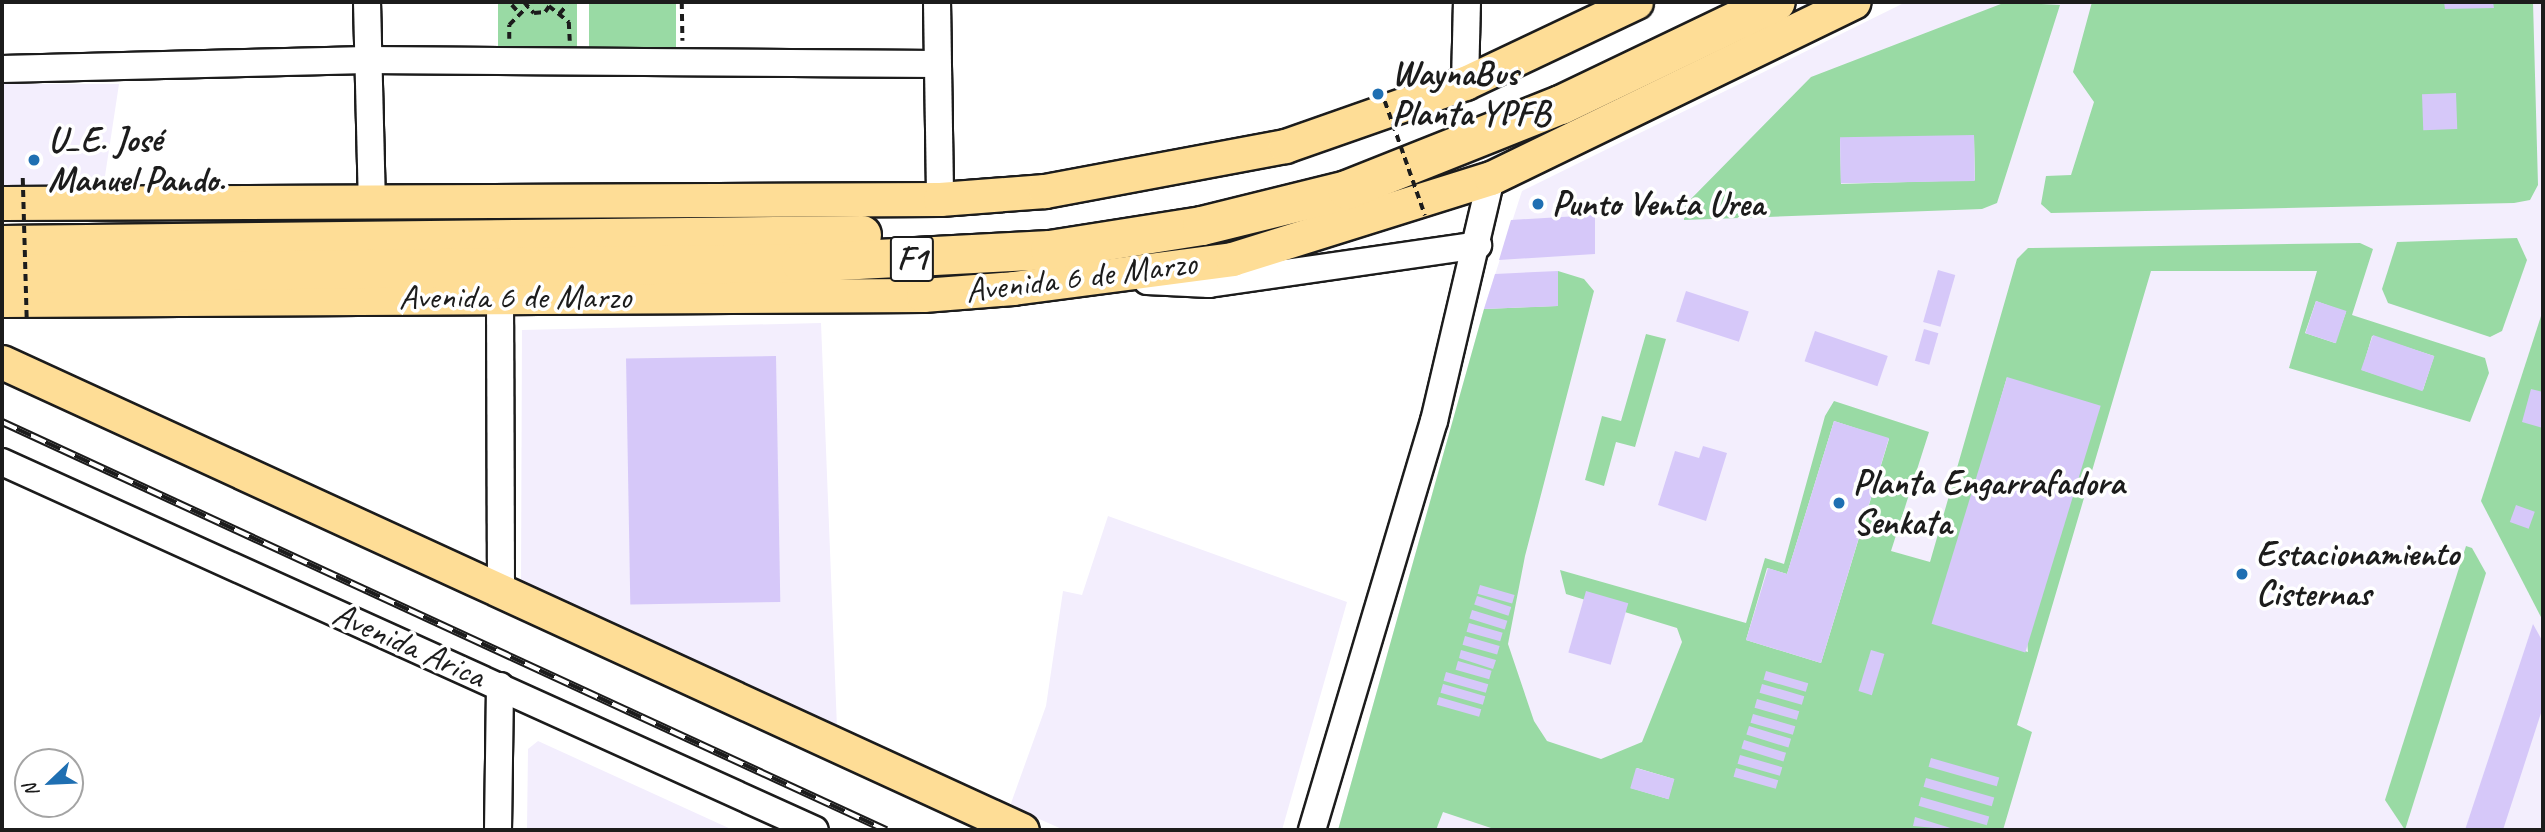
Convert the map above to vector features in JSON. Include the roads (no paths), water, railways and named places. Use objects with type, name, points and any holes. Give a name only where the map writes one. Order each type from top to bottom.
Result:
[{"type":"highway","name":"Avenida 6 de Marzo","points":[[2,245],[946,234],[1053,225],[1204,201],[1426,140],[1630,51],[1726,2]]},
{"type":"highway","name":"Avenida 6 de Marzo","points":[[2,274],[801,263],[1050,250],[1202,226],[1347,190],[1551,110],[1776,2]]},
{"type":"main road","points":[[12,190],[372,201],[940,199],[1045,191],[1285,146],[1465,83],[1636,2]]},
{"type":"main road","name":"Avenida 6 de Marzo","points":[[15,309],[500,298],[923,295],[1100,278],[1232,258],[1491,178],[1854,2]]},
{"type":"main road","points":[[2,362],[1022,830]]},
{"type":"street","points":[[367,2],[372,201]]},
{"type":"street","points":[[937,2],[940,199]]},
{"type":"street","points":[[1465,83],[1466,2]]},
{"type":"street","points":[[2,69],[367,60],[684,60],[937,64]]},
{"type":"street","points":[[1312,830],[1434,421],[1478,245],[1491,178]]},
{"type":"street","points":[[1100,278],[1209,284],[1478,245]]},
{"type":"street","points":[[500,298],[500,591]]},
{"type":"street","name":"Avenida Arica","points":[[2,462],[815,830]]},
{"type":"street","points":[[498,830],[500,687]]},
{"type":"railway","points":[[2,422],[886,830]]},
{"type":"place","name":"WaynaBus Planta YPFB","points":[[1378,94]]},
{"type":"place","name":"U_E. José Manuel Pando.","points":[[34,160]]},
{"type":"place","name":"Punto Venta Urea","points":[[1538,204]]},
{"type":"place","name":"Planta Engarrafadora Senkata","points":[[1839,503]]},
{"type":"place","name":"Estacionamiento Cisternas","points":[[2242,574]]}]
